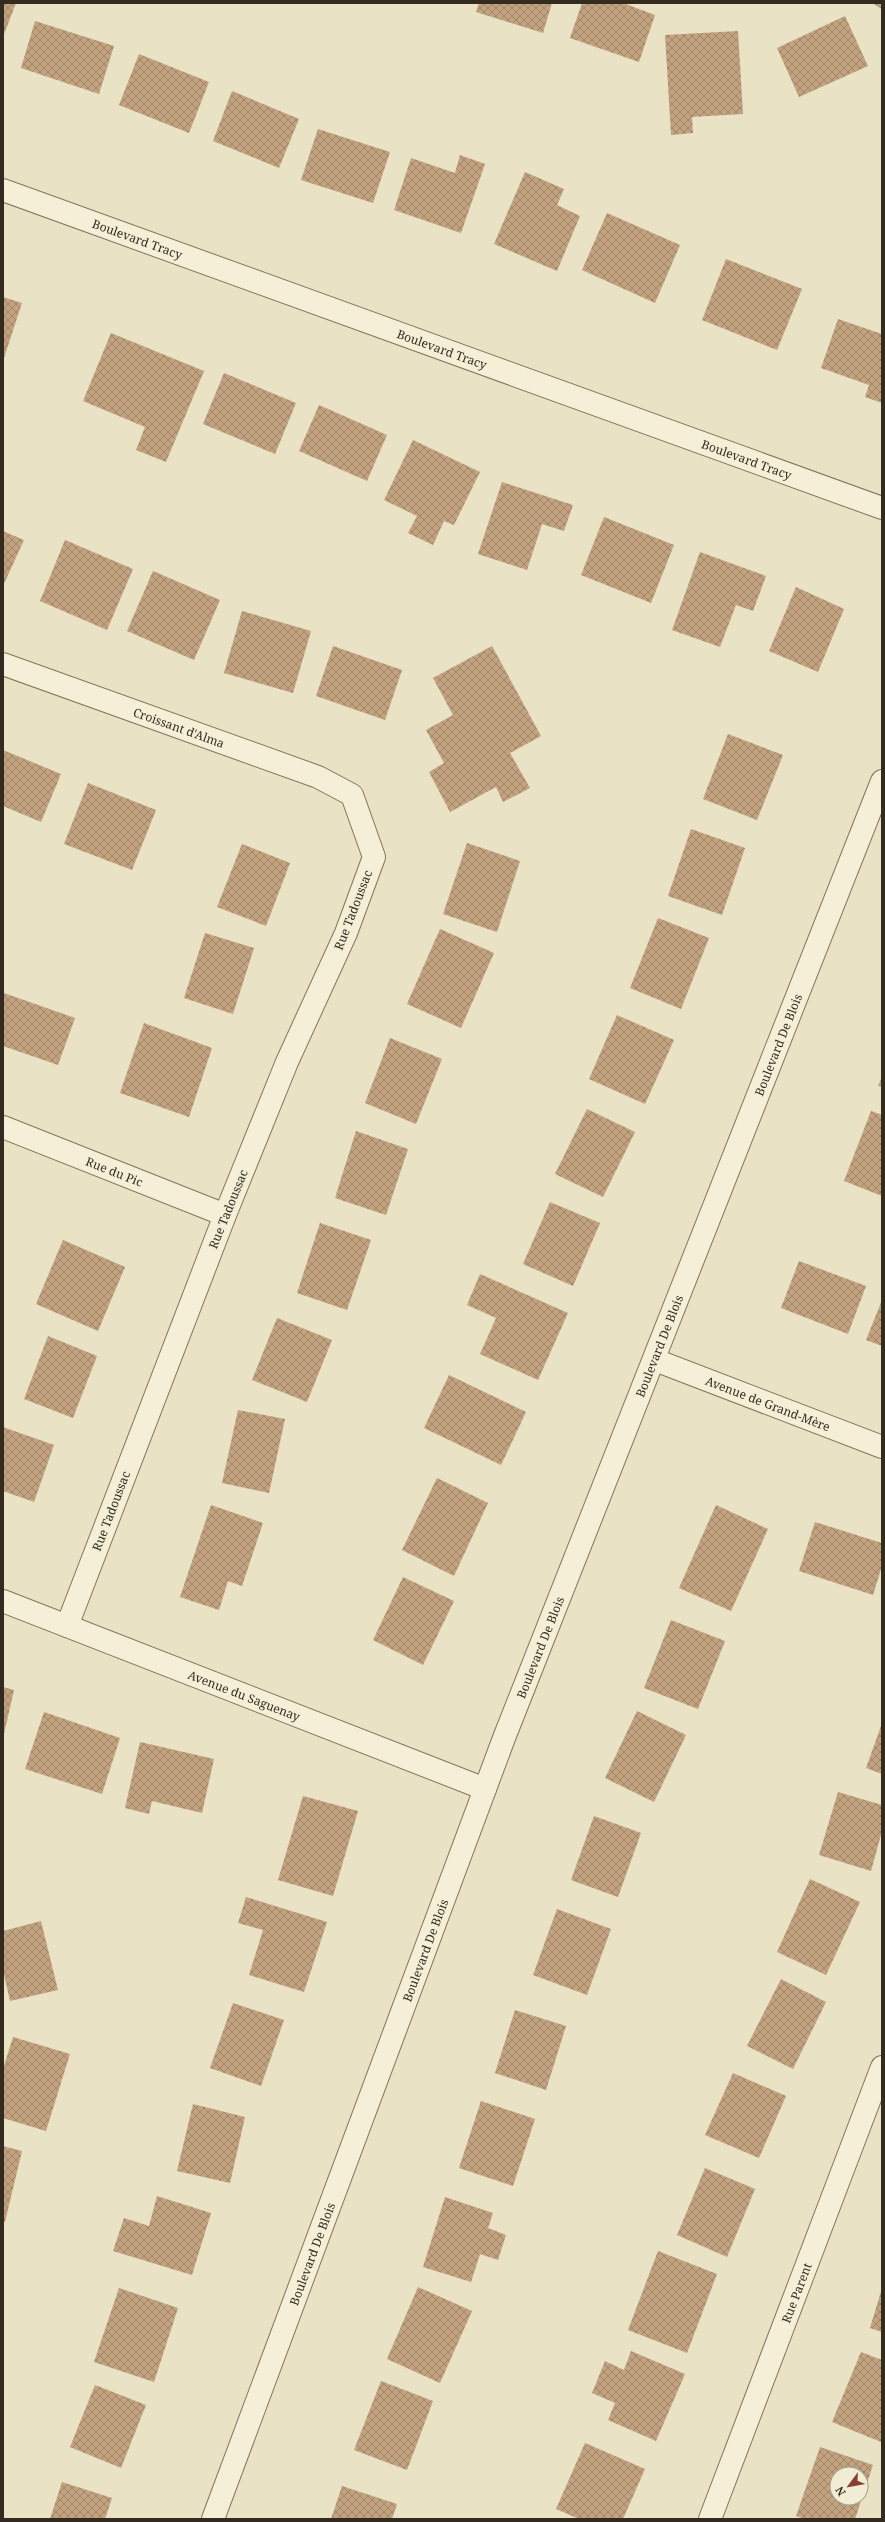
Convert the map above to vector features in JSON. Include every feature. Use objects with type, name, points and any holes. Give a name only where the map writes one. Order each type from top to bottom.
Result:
[{"type":"street","name":"Boulevard Tracy","points":[[3,190],[882,508]]},
{"type":"street","name":"Croissant d'Alma","points":[[3,664],[318,777],[352,795]]},
{"type":"street","name":"Boulevard De Blois","points":[[213,2519],[485,1789],[882,781]]},
{"type":"street","name":"Rue Tadoussac","points":[[67,1626],[226,1215],[288,1062],[346,933],[374,856],[352,795]]},
{"type":"street","name":"Rue du Pic","points":[[3,1127],[226,1215]]},
{"type":"street","name":"Avenue de Grand-Mère","points":[[655,1360],[882,1447]]},
{"type":"street","name":"Avenue du Saguenay","points":[[3,1601],[485,1789]]},
{"type":"street","name":"Rue Parent","points":[[710,2519],[882,2067]]},
{"type":"building","points":[[3,3],[16,3],[3,37]]},
{"type":"building","points":[[479,3],[552,3],[543,33],[476,12]]},
{"type":"building","points":[[582,3],[623,3],[655,15],[639,62],[570,38]]},
{"type":"building","points":[[872,3],[882,3],[882,9]]},
{"type":"building","points":[[845,16],[868,66],[799,97],[777,48]]},
{"type":"building","points":[[35,21],[114,46],[99,94],[21,68]]},
{"type":"building","points":[[738,31],[743,114],[692,117],[693,133],[671,135],[665,35]]},
{"type":"building","points":[[139,54],[209,82],[189,133],[119,105]]},
{"type":"building","points":[[232,91],[299,119],[279,168],[213,141]]},
{"type":"building","points":[[318,129],[390,152],[373,203],[301,180]]},
{"type":"building","points":[[460,155],[485,164],[461,233],[394,210],[411,158],[455,173]]},
{"type":"building","points":[[525,172],[564,189],[557,205],[580,216],[557,271],[494,244]]},
{"type":"building","points":[[607,213],[680,245],[655,303],[582,270]]},
{"type":"building","points":[[726,259],[802,289],[777,350],[702,320]]},
{"type":"building","points":[[3,297],[22,303],[3,361]]},
{"type":"building","points":[[838,319],[882,334],[882,403],[865,397],[869,385],[821,368]]},
{"type":"building","points":[[111,333],[204,371],[166,462],[136,450],[145,427],[83,401]]},
{"type":"building","points":[[224,373],[296,403],[275,454],[203,424]]},
{"type":"building","points":[[319,405],[387,435],[367,481],[299,451]]},
{"type":"building","points":[[413,440],[480,472],[454,525],[444,521],[433,545],[408,533],[417,516],[384,500]]},
{"type":"building","points":[[502,482],[573,505],[564,531],[542,524],[527,570],[478,554]]},
{"type":"building","points":[[604,517],[674,545],[651,603],[581,575]]},
{"type":"building","points":[[3,531],[24,540],[3,586]]},
{"type":"building","points":[[65,540],[133,569],[107,630],[40,601]]},
{"type":"building","points":[[700,552],[766,576],[753,611],[736,605],[720,647],[672,630]]},
{"type":"building","points":[[153,571],[220,600],[194,660],[127,631]]},
{"type":"building","points":[[796,587],[844,609],[818,672],[769,651]]},
{"type":"building","points":[[242,611],[311,631],[293,693],[224,673]]},
{"type":"building","points":[[333,646],[402,670],[385,720],[316,696]]},
{"type":"building","points":[[492,646],[541,736],[510,753],[530,788],[503,802],[496,787],[450,812],[429,772],[444,763],[426,730],[453,715],[433,678]]},
{"type":"building","points":[[728,734],[783,755],[757,820],[703,799]]},
{"type":"building","points":[[3,750],[61,774],[41,822],[3,806]]},
{"type":"building","points":[[88,783],[156,810],[132,870],[64,844]]},
{"type":"building","points":[[691,829],[745,848],[722,915],[668,896]]},
{"type":"building","points":[[467,843],[520,861],[497,932],[443,914]]},
{"type":"building","points":[[242,844],[290,863],[266,926],[217,907]]},
{"type":"building","points":[[658,918],[709,938],[681,1009],[630,988]]},
{"type":"building","points":[[440,929],[494,953],[461,1028],[407,1004]]},
{"type":"building","points":[[205,933],[254,948],[233,1014],[184,998]]},
{"type":"building","points":[[4,993],[75,1018],[58,1065],[3,1046]]},
{"type":"building","points":[[617,1015],[674,1040],[645,1104],[589,1079]]},
{"type":"building","points":[[144,1023],[212,1048],[189,1117],[120,1093]]},
{"type":"building","points":[[390,1038],[442,1059],[416,1124],[365,1103]]},
{"type":"building","points":[[882,1077],[882,1087],[878,1086]]},
{"type":"building","points":[[587,1109],[635,1132],[603,1197],[555,1174]]},
{"type":"building","points":[[871,1111],[882,1115],[882,1196],[844,1181]]},
{"type":"building","points":[[356,1131],[408,1149],[386,1215],[335,1198]]},
{"type":"building","points":[[550,1202],[600,1223],[573,1286],[523,1264]]},
{"type":"building","points":[[320,1223],[371,1240],[347,1310],[297,1293]]},
{"type":"building","points":[[63,1240],[125,1267],[98,1331],[36,1304]]},
{"type":"building","points":[[799,1261],[866,1286],[848,1334],[781,1308]]},
{"type":"building","points":[[480,1274],[568,1313],[538,1380],[480,1354],[496,1318],[467,1305]]},
{"type":"building","points":[[882,1300],[882,1346],[866,1340]]},
{"type":"building","points":[[277,1318],[332,1340],[307,1402],[252,1380]]},
{"type":"building","points":[[48,1336],[97,1356],[73,1418],[24,1399]]},
{"type":"building","points":[[449,1375],[526,1412],[501,1465],[424,1428]]},
{"type":"building","points":[[238,1410],[285,1419],[269,1493],[222,1483]]},
{"type":"building","points":[[3,1427],[54,1445],[34,1502],[3,1491]]},
{"type":"building","points":[[437,1478],[488,1503],[454,1576],[402,1550]]},
{"type":"building","points":[[211,1505],[263,1523],[242,1586],[228,1581],[219,1610],[180,1597]]},
{"type":"building","points":[[716,1505],[768,1529],[731,1611],[679,1588]]},
{"type":"building","points":[[815,1522],[882,1543],[882,1566],[873,1595],[799,1571]]},
{"type":"building","points":[[403,1577],[454,1601],[423,1665],[373,1640]]},
{"type":"building","points":[[671,1620],[725,1641],[698,1709],[644,1688]]},
{"type":"building","points":[[3,1687],[14,1690],[4,1734],[3,1734]]},
{"type":"building","points":[[637,1711],[686,1735],[654,1802],[605,1778]]},
{"type":"building","points":[[44,1712],[120,1738],[102,1794],[25,1769]]},
{"type":"building","points":[[882,1723],[882,1774],[866,1768]]},
{"type":"building","points":[[140,1742],[214,1759],[202,1813],[152,1801],[149,1814],[125,1808]]},
{"type":"building","points":[[838,1792],[882,1805],[882,1831],[871,1871],[819,1855]]},
{"type":"building","points":[[303,1796],[358,1811],[333,1896],[278,1880]]},
{"type":"building","points":[[594,1816],[641,1833],[618,1897],[571,1880]]},
{"type":"building","points":[[810,1879],[860,1902],[826,1975],[777,1952]]},
{"type":"building","points":[[246,1897],[327,1922],[304,1992],[249,1975],[263,1930],[238,1923]]},
{"type":"building","points":[[557,1909],[611,1929],[587,1995],[533,1975]]},
{"type":"building","points":[[41,1921],[58,1990],[10,2001],[3,1970],[3,1931]]},
{"type":"building","points":[[781,1979],[826,2002],[793,2069],[747,2046]]},
{"type":"building","points":[[233,2003],[284,2020],[261,2086],[210,2068]]},
{"type":"building","points":[[515,2010],[566,2026],[546,2090],[495,2073]]},
{"type":"building","points":[[13,2037],[70,2054],[46,2131],[3,2118],[3,2069]]},
{"type":"building","points":[[733,2073],[786,2096],[759,2158],[705,2135]]},
{"type":"building","points":[[481,2101],[535,2119],[513,2186],[459,2168]]},
{"type":"building","points":[[193,2104],[245,2117],[230,2183],[177,2171]]},
{"type":"building","points":[[3,2146],[22,2151],[5,2222],[3,2222]]},
{"type":"building","points":[[705,2168],[755,2189],[727,2257],[677,2235]]},
{"type":"building","points":[[157,2196],[211,2213],[192,2275],[113,2251],[124,2218],[149,2226]]},
{"type":"building","points":[[445,2197],[493,2213],[488,2228],[506,2235],[498,2260],[480,2254],[471,2282],[423,2267]]},
{"type":"building","points":[[658,2251],[717,2274],[687,2353],[628,2330]]},
{"type":"building","points":[[418,2287],[472,2311],[440,2383],[387,2359]]},
{"type":"building","points":[[119,2288],[178,2308],[154,2382],[94,2362]]},
{"type":"building","points":[[882,2288],[882,2332],[870,2328]]},
{"type":"building","points":[[631,2351],[685,2374],[656,2441],[608,2420],[615,2403],[592,2393],[605,2361],[624,2370]]},
{"type":"building","points":[[861,2352],[882,2360],[881,2442],[832,2422]]},
{"type":"building","points":[[381,2381],[433,2401],[407,2470],[354,2450]]},
{"type":"building","points":[[95,2385],[146,2405],[121,2468],[70,2447]]},
{"type":"building","points":[[585,2443],[645,2469],[623,2519],[579,2519],[556,2509]]},
{"type":"building","points":[[820,2447],[873,2465],[869,2477],[869,2466],[829,2466],[829,2506],[859,2506],[855,2519],[804,2519],[796,2516]]},
{"type":"building","points":[[62,2482],[112,2498],[105,2519],[50,2519]]},
{"type":"building","points":[[342,2486],[397,2504],[392,2519],[331,2519]]}]
